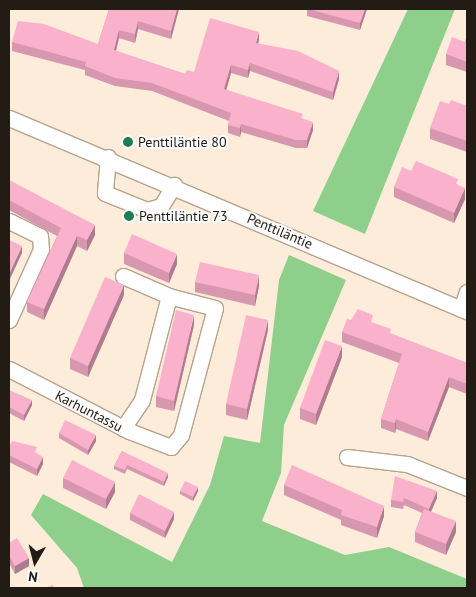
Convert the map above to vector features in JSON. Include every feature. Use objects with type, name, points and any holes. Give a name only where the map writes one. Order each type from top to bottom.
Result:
[{"type":"street","name":"Penttiläntie","points":[[9,118],[108,157],[464,310]]},
{"type":"street","points":[[108,157],[105,194],[147,210],[161,206],[174,185]]},
{"type":"street","points":[[9,221],[40,236],[41,249],[9,320]]},
{"type":"street","points":[[123,276],[169,296],[142,400],[123,428]]},
{"type":"street","points":[[464,310],[467,292]]},
{"type":"street","name":"Karhuntassu","points":[[9,369],[123,428],[171,447],[182,435],[215,308],[169,296]]},
{"type":"street","points":[[347,457],[407,464],[467,488]]},
{"type":"green space","points":[[408,9],[455,9],[365,234],[313,211]]},
{"type":"green space","points":[[289,255],[346,280],[284,425],[281,473],[262,521],[345,555],[389,547],[467,579],[467,588],[84,588],[77,568],[31,515],[43,494],[172,562],[210,485],[224,436],[260,443],[279,280]]},
{"type":"building","points":[[109,9],[177,9],[171,31],[138,21],[135,34],[119,30],[114,50],[185,74],[187,70],[194,72],[210,18],[259,32],[256,43],[298,51],[339,71],[333,92],[250,63],[248,70],[231,65],[224,89],[303,114],[301,118],[313,122],[307,140],[296,140],[241,124],[240,128],[228,125],[231,113],[152,83],[115,78],[85,66],[86,62],[12,42],[18,21],[44,24],[98,44]]},
{"type":"building","points":[[308,9],[365,9],[360,23]]},
{"type":"building","points":[[467,35],[467,62],[446,54],[452,37],[465,42]]},
{"type":"building","points":[[451,100],[467,106],[467,141],[430,128],[440,101],[449,104]]},
{"type":"building","points":[[416,161],[458,179],[456,184],[465,188],[454,213],[394,187],[402,167],[411,171]]},
{"type":"building","points":[[9,180],[95,225],[87,240],[77,236],[44,309],[27,302],[61,228],[9,200]]},
{"type":"building","points":[[132,234],[177,254],[169,273],[124,253]]},
{"type":"building","points":[[9,240],[22,246],[9,274]]},
{"type":"building","points":[[200,262],[259,275],[255,295],[195,282]]},
{"type":"building","points":[[105,277],[124,285],[88,366],[70,358]]},
{"type":"building","points":[[358,309],[373,315],[371,322],[391,329],[390,333],[467,363],[467,384],[449,377],[428,432],[396,419],[395,423],[381,419],[402,354],[342,332],[347,319],[351,320]]},
{"type":"building","points":[[176,310],[194,315],[174,401],[156,396]]},
{"type":"building","points":[[246,315],[268,320],[247,409],[226,404]]},
{"type":"building","points":[[325,340],[342,346],[316,414],[300,408]]},
{"type":"building","points":[[9,390],[32,400],[24,415],[9,407]]},
{"type":"building","points":[[65,420],[96,435],[88,450],[59,433]]},
{"type":"building","points":[[12,441],[37,447],[35,452],[43,457],[37,469],[9,455],[9,447]]},
{"type":"building","points":[[122,451],[168,473],[164,482],[127,465],[125,470],[114,466]]},
{"type":"building","points":[[72,460],[115,482],[106,499],[63,478]]},
{"type":"building","points":[[292,465],[384,506],[377,527],[341,515],[342,510],[284,485]]},
{"type":"building","points":[[395,476],[437,491],[429,509],[404,498],[403,502],[391,500]]},
{"type":"building","points":[[185,481],[198,487],[193,497],[180,491]]},
{"type":"building","points":[[139,494],[174,512],[165,531],[130,513]]},
{"type":"building","points":[[424,509],[456,521],[446,544],[415,532]]},
{"type":"building","points":[[17,538],[29,558],[15,566],[9,556],[9,543]]},
{"type":"place","name":"Penttiläntie 80","points":[[128,142]]},
{"type":"place","name":"Penttiläntie 73","points":[[129,216]]}]
